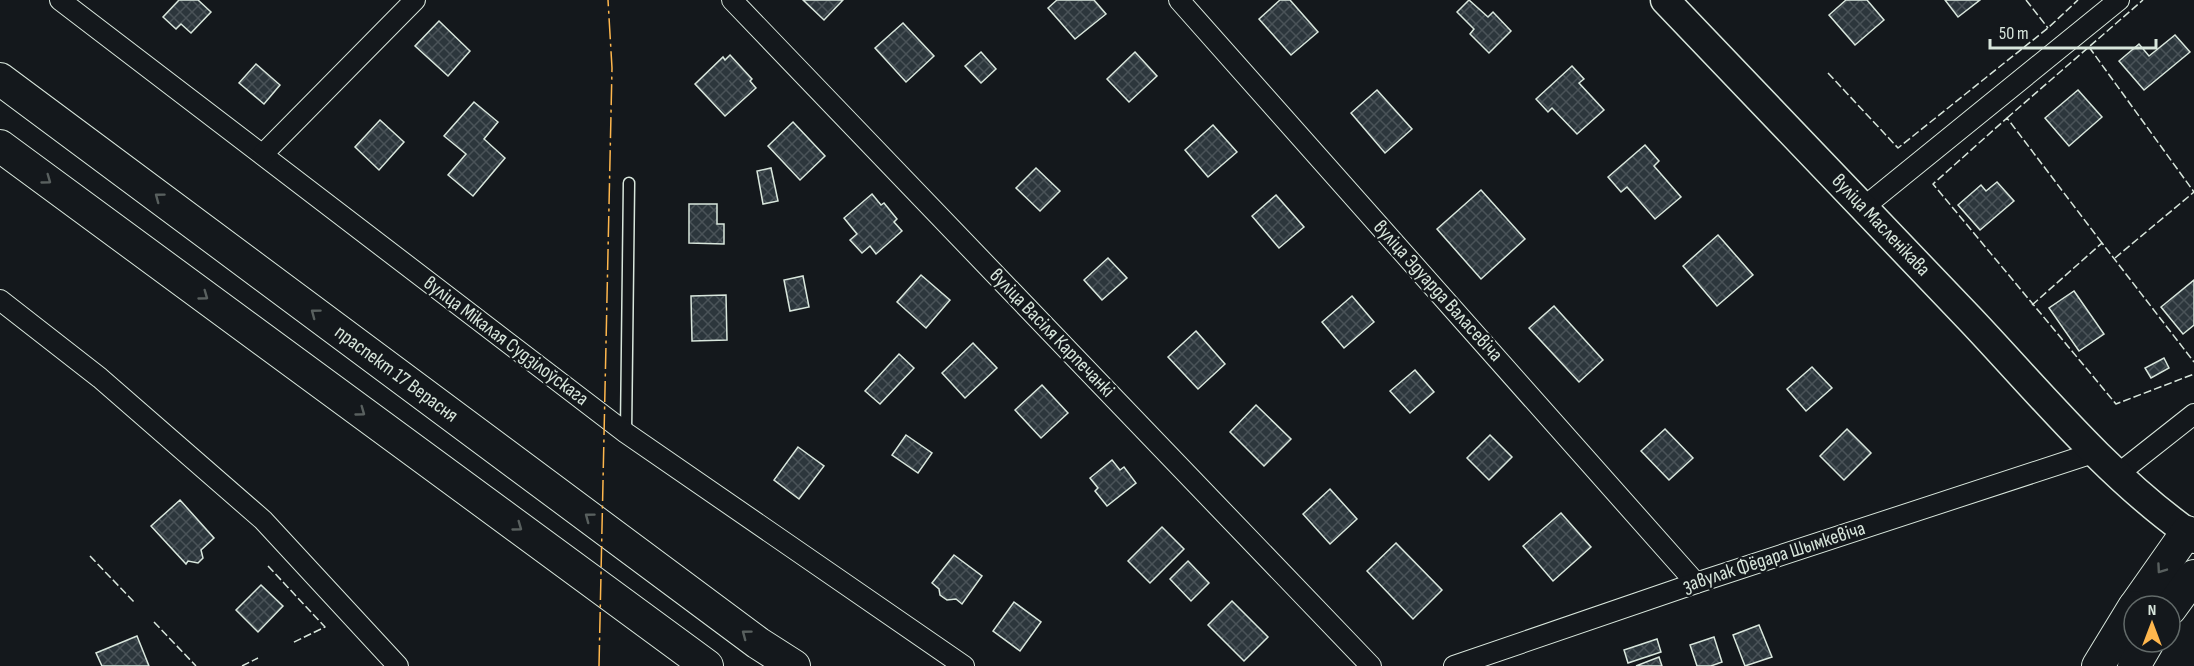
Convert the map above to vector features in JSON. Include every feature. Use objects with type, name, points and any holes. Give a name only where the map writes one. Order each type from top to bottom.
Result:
[{"type":"main road","name":"вуліца Масленікава","points":[[1665,0],[2096,452],[2164,515],[2191,534]]},
{"type":"main road","name":"праспект 17 Верасня","points":[[0,79],[749,636],[794,666]]},
{"type":"main road","points":[[0,146],[707,666]]},
{"type":"main road","points":[[2144,594],[2191,534]]},
{"type":"main road","points":[[2181,594],[2194,576]]},
{"type":"main road","points":[[2098,666],[2122,627]]},
{"type":"street","name":"вуліца Мікалая Судзілоўскага","points":[[60,0],[626,433],[964,666]]},
{"type":"street","points":[[262,154],[415,0]]},
{"type":"street","name":"вуліца Васіля Карпечанкі","points":[[732,0],[1371,666]]},
{"type":"street","name":"вуліца Эдуарда Валасевіча","points":[[1179,0],[1696,583]]},
{"type":"street","points":[[1864,207],[2119,0]]},
{"type":"street","points":[[0,300],[100,378],[263,520],[398,666]]},
{"type":"street","points":[[2118,474],[2194,414]]},
{"type":"street","name":"завулак Фёдара Шымкевіча","points":[[1454,666],[1696,583],[2096,452]]},
{"type":"lane","points":[[626,433],[629,183]]},
{"type":"building","points":[[179,0],[198,0],[211,12],[191,33],[181,24],[176,29],[163,17]]},
{"type":"building","points":[[803,0],[843,0],[824,20]]},
{"type":"building","points":[[1057,0],[1094,0],[1106,14],[1075,39],[1048,8]]},
{"type":"building","points":[[1280,0],[1290,0],[1318,32],[1291,55],[1259,19]]},
{"type":"building","points":[[1469,0],[1488,17],[1493,12],[1511,31],[1489,53],[1470,34],[1474,29],[1457,12]]},
{"type":"building","points":[[1846,0],[1867,0],[1884,20],[1855,45],[1829,15]]},
{"type":"building","points":[[1945,0],[1980,0],[1958,17]]},
{"type":"building","points":[[439,21],[470,51],[448,76],[415,46]]},
{"type":"building","points":[[903,23],[934,56],[906,82],[875,48]]},
{"type":"building","points":[[2175,35],[2190,52],[2144,90],[2119,61],[2139,44],[2149,56]]},
{"type":"building","points":[[981,52],[996,69],[981,83],[965,66]]},
{"type":"building","points":[[1135,52],[1157,76],[1129,102],[1107,79]]},
{"type":"building","points":[[730,55],[752,79],[750,81],[756,88],[725,116],[695,84],[723,57],[725,60]]},
{"type":"building","points":[[256,64],[280,85],[264,104],[239,83]]},
{"type":"building","points":[[1572,66],[1584,79],[1579,83],[1604,110],[1577,134],[1552,108],[1548,112],[1536,99]]},
{"type":"building","points":[[1377,90],[1412,129],[1385,153],[1351,113]]},
{"type":"building","points":[[2078,90],[2102,117],[2069,146],[2045,118]]},
{"type":"building","points":[[474,102],[498,122],[484,139],[505,158],[473,196],[448,175],[466,154],[444,136]]},
{"type":"building","points":[[380,120],[404,142],[379,170],[355,147]]},
{"type":"building","points":[[793,122],[825,156],[800,180],[768,146]]},
{"type":"building","points":[[1213,125],[1237,152],[1208,177],[1185,150]]},
{"type":"building","points":[[1645,145],[1659,161],[1654,166],[1681,197],[1655,219],[1627,187],[1621,192],[1608,177]]},
{"type":"building","points":[[771,168],[778,201],[763,204],[757,171]]},
{"type":"building","points":[[1036,168],[1060,191],[1040,211],[1016,188]]},
{"type":"building","points":[[1997,182],[2014,201],[1980,230],[1958,205],[1981,185],[1986,191]]},
{"type":"building","points":[[1481,190],[1525,239],[1481,279],[1437,229]]},
{"type":"building","points":[[872,194],[881,205],[884,203],[897,219],[894,222],[902,231],[876,254],[870,246],[862,253],[850,240],[857,234],[844,218]]},
{"type":"building","points":[[1276,195],[1304,227],[1279,248],[1252,216]]},
{"type":"building","points":[[689,204],[717,204],[717,224],[724,224],[724,244],[689,243]]},
{"type":"building","points":[[1718,235],[1753,275],[1717,306],[1683,266]]},
{"type":"building","points":[[1108,258],[1127,278],[1102,300],[1084,280]]},
{"type":"building","points":[[921,275],[950,300],[926,328],[897,302]]},
{"type":"building","points":[[803,276],[809,307],[790,311],[784,280]]},
{"type":"building","points":[[2194,280],[2194,325],[2183,334],[2161,307]]},
{"type":"building","points":[[2074,291],[2104,334],[2079,351],[2049,308]]},
{"type":"building","points":[[726,295],[727,340],[692,341],[691,296]]},
{"type":"building","points":[[1352,296],[1374,322],[1344,348],[1322,322]]},
{"type":"building","points":[[1554,306],[1603,360],[1579,382],[1529,328]]},
{"type":"building","points":[[1196,331],[1225,364],[1198,389],[1168,357]]},
{"type":"building","points":[[973,343],[997,368],[965,398],[942,373]]},
{"type":"building","points":[[899,354],[914,368],[880,404],[865,391]]},
{"type":"building","points":[[2164,358],[2169,368],[2151,378],[2145,368]]},
{"type":"building","points":[[1812,367],[1832,388],[1806,411],[1787,389]]},
{"type":"building","points":[[1415,370],[1434,392],[1410,413],[1390,391]]},
{"type":"building","points":[[1042,385],[1068,413],[1041,438],[1015,410]]},
{"type":"building","points":[[1256,405],[1291,439],[1264,466],[1230,432]]},
{"type":"building","points":[[1665,429],[1693,458],[1669,480],[1641,451]]},
{"type":"building","points":[[1847,429],[1871,453],[1844,480],[1820,456]]},
{"type":"building","points":[[906,435],[932,453],[918,473],[892,455]]},
{"type":"building","points":[[1490,435],[1512,457],[1489,480],[1467,458]]},
{"type":"building","points":[[798,447],[824,466],[799,499],[774,480]]},
{"type":"building","points":[[1112,460],[1120,470],[1124,467],[1136,483],[1107,506],[1095,491],[1098,488],[1090,478]]},
{"type":"building","points":[[1330,489],[1357,519],[1330,544],[1303,514]]},
{"type":"building","points":[[180,500],[214,538],[201,550],[203,558],[198,563],[188,561],[186,564],[151,526]]},
{"type":"building","points":[[1561,513],[1591,547],[1553,581],[1523,546]]},
{"type":"building","points":[[1162,527],[1184,549],[1150,583],[1128,561]]},
{"type":"building","points":[[1396,543],[1442,590],[1413,619],[1367,571]]},
{"type":"building","points":[[954,555],[982,576],[962,604],[956,599],[947,600],[940,595],[939,589],[932,583]]},
{"type":"building","points":[[1188,561],[1209,583],[1191,601],[1170,579]]},
{"type":"building","points":[[261,585],[283,606],[258,632],[236,610]]},
{"type":"building","points":[[1232,601],[1268,637],[1244,661],[1208,625]]},
{"type":"building","points":[[1014,602],[1041,622],[1020,651],[993,631]]},
{"type":"building","points":[[1759,625],[1772,657],[1745,666],[1733,635]]},
{"type":"building","points":[[137,636],[149,666],[102,666],[96,653]]},
{"type":"building","points":[[1714,637],[1722,662],[1711,666],[1697,666],[1690,645]]},
{"type":"building","points":[[1657,639],[1661,652],[1628,663],[1624,650]]},
{"type":"building","points":[[1659,657],[1662,666],[1636,666]]},
{"type":"fence","points":[[2026,0],[2048,28]]},
{"type":"fence","points":[[1828,73],[1898,148],[2048,28],[2078,0]]},
{"type":"fence","points":[[2007,118],[2143,0]]},
{"type":"fence","points":[[2089,47],[2194,192]]},
{"type":"fence","points":[[2102,243],[2007,118],[1933,184],[2116,404],[2194,374]]},
{"type":"fence","points":[[2115,258],[2194,192]]},
{"type":"fence","points":[[2032,305],[2102,243],[2194,362]]},
{"type":"fence","points":[[90,556],[134,602]]},
{"type":"fence","points":[[268,566],[325,627],[292,643]]},
{"type":"fence","points":[[154,622],[196,666]]},
{"type":"fence","points":[[242,666],[258,658]]},
{"type":"power","points":[[599,666],[612,68],[608,0]]}]
